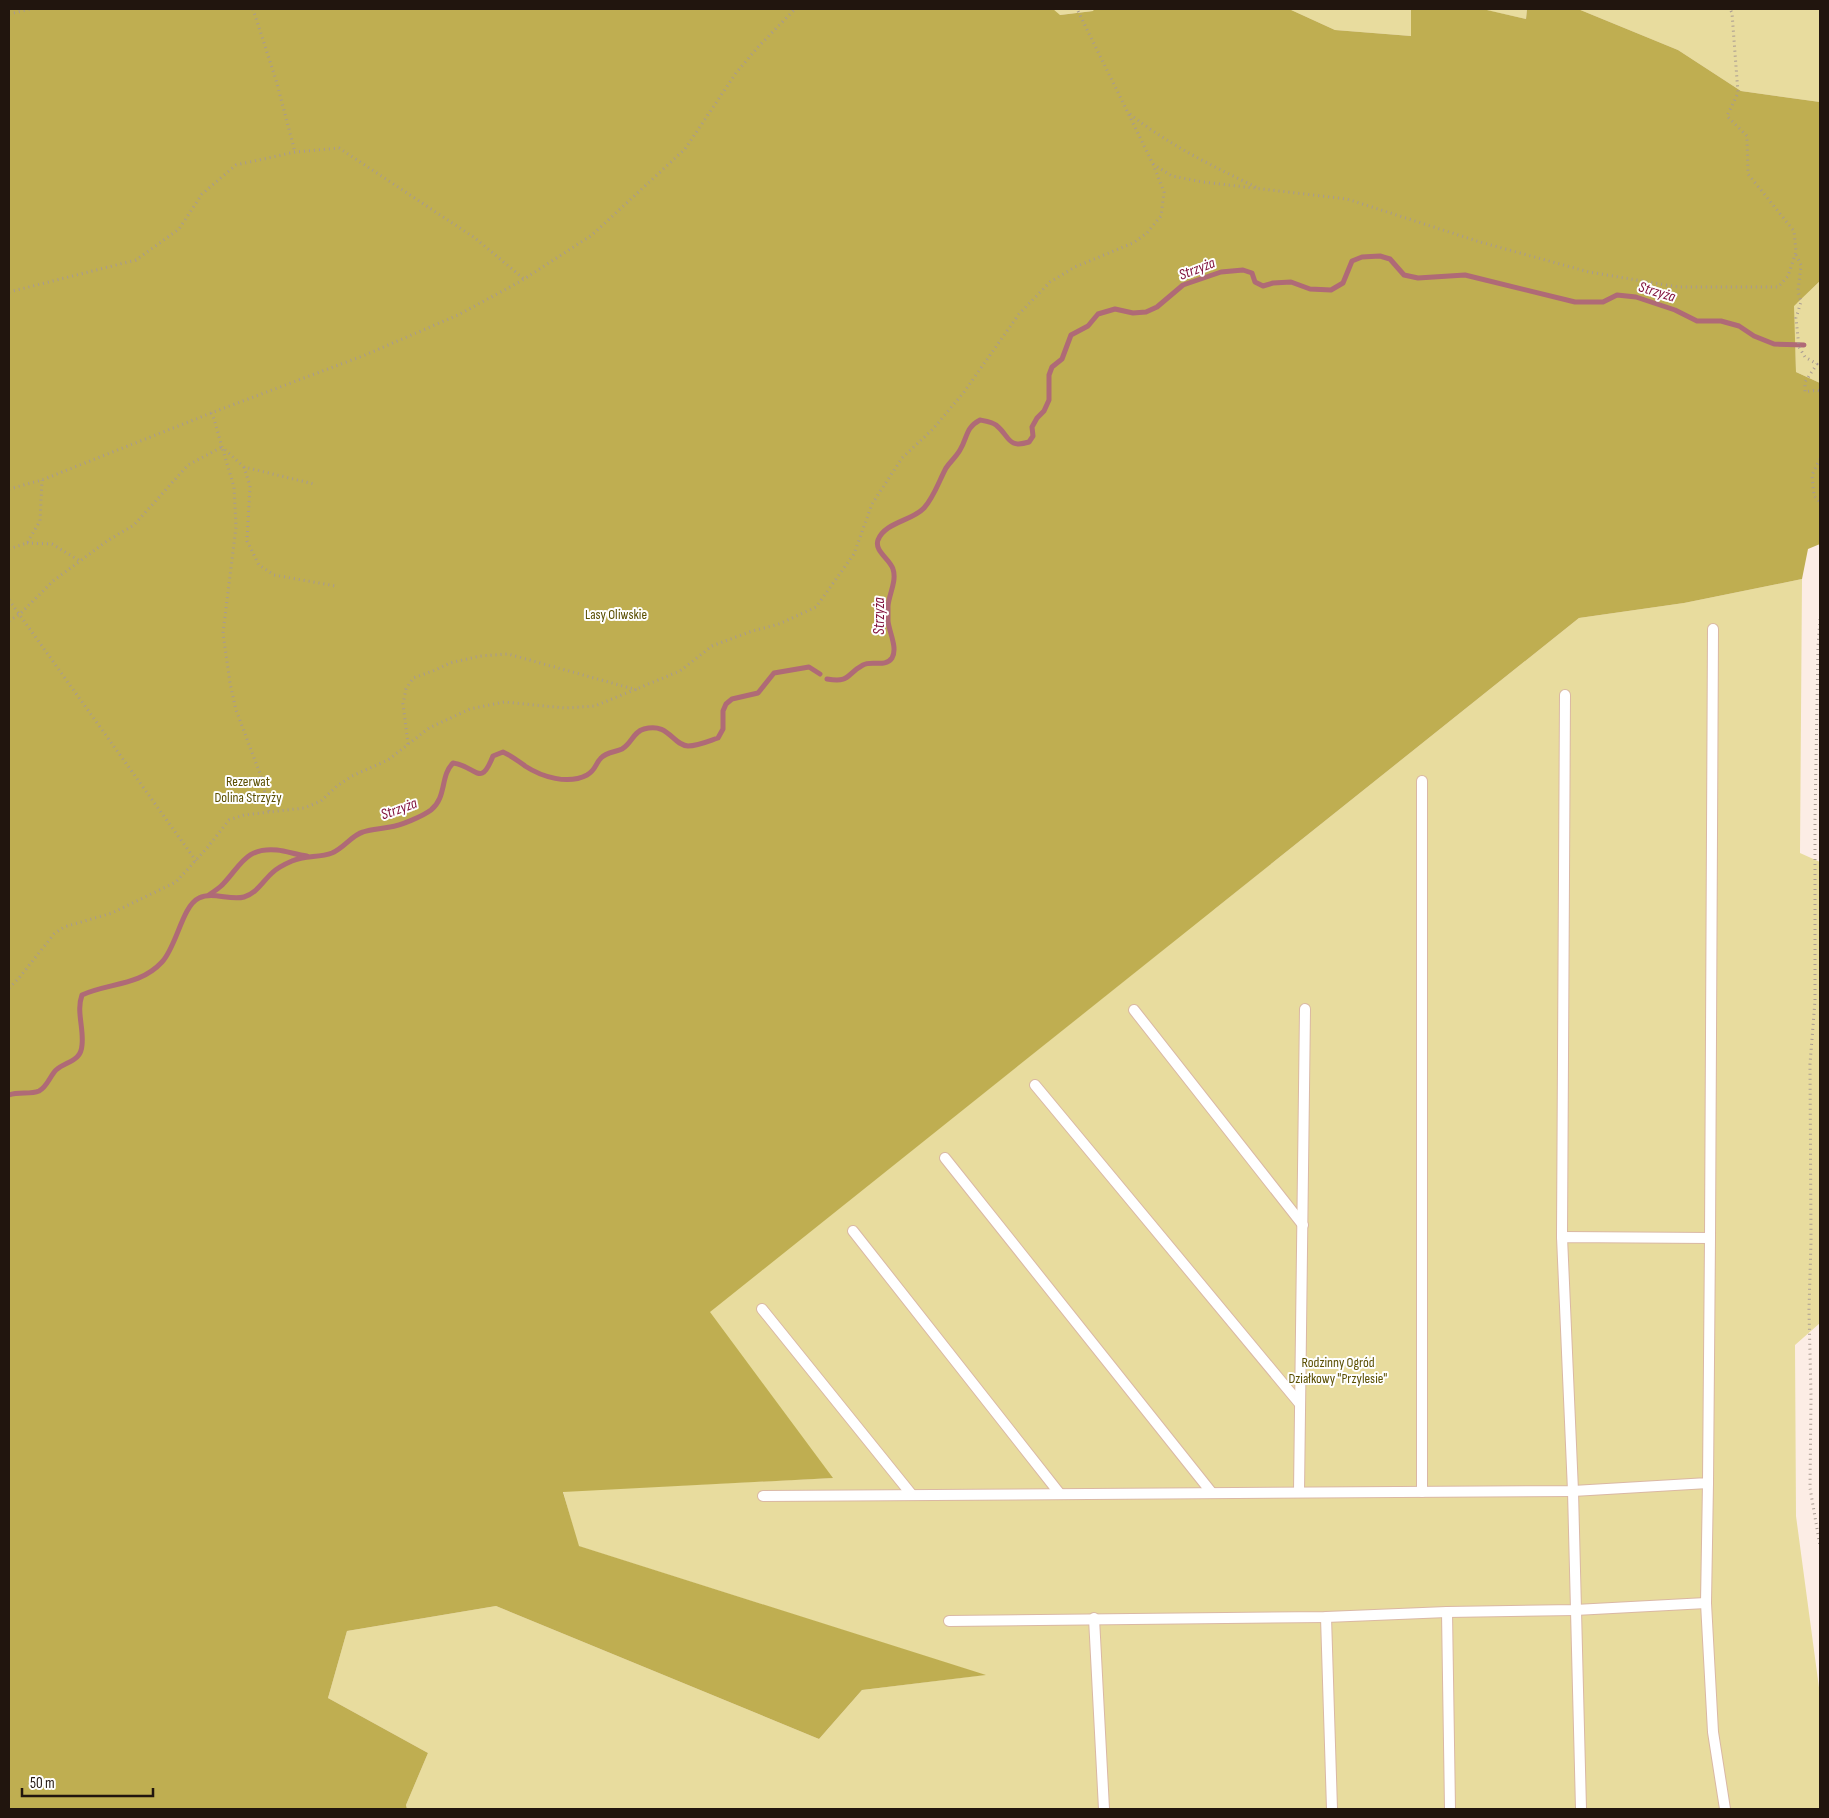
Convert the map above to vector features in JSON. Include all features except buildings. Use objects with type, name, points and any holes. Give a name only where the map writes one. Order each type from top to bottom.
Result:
[{"type":"lane","points":[[1713,629],[1706,1603],[1713,1732],[1725,1809]]},
{"type":"lane","points":[[1565,695],[1562,1237],[1573,1491],[1581,1809]]},
{"type":"lane","points":[[1422,781],[1422,1492]]},
{"type":"lane","points":[[1299,1492],[1306,1009]]},
{"type":"lane","points":[[1134,1010],[1303,1225]]},
{"type":"lane","points":[[1036,1084],[1300,1404]]},
{"type":"lane","points":[[945,1158],[1212,1493]]},
{"type":"lane","points":[[853,1231],[1060,1494]]},
{"type":"lane","points":[[1562,1237],[1710,1238]]},
{"type":"lane","points":[[762,1309],[912,1495]]},
{"type":"lane","points":[[763,1496],[1573,1491],[1708,1483]]},
{"type":"lane","points":[[949,1621],[1326,1617],[1447,1612],[1575,1610],[1706,1603]]},
{"type":"lane","points":[[1447,1612],[1450,1809]]},
{"type":"lane","points":[[1326,1617],[1332,1809]]},
{"type":"lane","points":[[1094,1618],[1104,1809]]},
{"type":"path","points":[[9,14],[30,9]]},
{"type":"path","points":[[253,9],[276,80],[295,152]]},
{"type":"path","points":[[9,489],[42,480],[364,355],[458,315],[524,279],[592,235],[685,149],[736,73],[794,9]]},
{"type":"path","points":[[9,988],[54,934],[64,927],[112,913],[176,882],[196,861],[229,820],[244,815],[304,808],[321,800],[352,776],[388,760],[429,728],[470,709],[504,702],[565,708],[595,706],[680,671],[712,646],[752,631],[779,624],[816,606],[854,554],[872,504],[902,458],[933,429],[964,392],[1020,314],[1050,282],[1075,267],[1133,243],[1147,233],[1161,216],[1164,192],[1153,164],[1078,9]]},
{"type":"path","points":[[1153,164],[1172,176],[1203,182],[1347,199],[1480,242],[1589,272],[1678,287],[1778,287],[1788,276],[1795,254],[1794,231],[1748,174],[1747,136],[1727,116],[1738,93],[1732,13],[1730,9]]},
{"type":"path","points":[[1128,112],[1151,131],[1209,165],[1259,189]]},
{"type":"path","points":[[9,292],[136,260],[179,229],[202,194],[236,165],[295,152],[339,148],[475,238],[524,279]]},
{"type":"path","points":[[1795,254],[1801,265],[1798,291],[1801,302],[1796,318],[1799,346],[1805,357],[1816,364],[1805,382],[1805,392],[1820,391]]},
{"type":"path","points":[[211,413],[234,487],[236,527],[223,633],[230,683],[236,710],[262,779],[268,812]]},
{"type":"path","points":[[222,447],[244,467],[314,484]]},
{"type":"path","points":[[9,621],[20,614],[53,581],[107,541],[134,524],[188,465],[222,447]]},
{"type":"path","points":[[1820,458],[1812,475],[1814,496],[1820,502]]},
{"type":"path","points":[[244,467],[250,486],[247,540],[259,565],[274,575],[336,586]]},
{"type":"path","points":[[27,543],[40,521],[42,480]]},
{"type":"path","points":[[9,549],[27,543],[52,544],[80,561]]},
{"type":"path","points":[[9,600],[196,861]]},
{"type":"path","points":[[1820,619],[1815,791],[1815,1001],[1810,1064],[1811,1241],[1809,1310],[1812,1396],[1810,1488],[1820,1546]]},
{"type":"path","points":[[408,744],[402,704],[406,690],[413,678],[433,672],[450,663],[480,656],[508,654],[637,690]]},
{"type":"green space","name":"Lasy Oliwskie","points":[[9,9],[1053,9],[1060,15],[1093,11],[1094,9],[1289,9],[1335,30],[1411,36],[1411,9],[1486,9],[1526,19],[1527,9],[1578,9],[1678,50],[1741,91],[1820,102],[1820,281],[1794,306],[1796,372],[1820,383],[1820,544],[1808,549],[1802,579],[1684,603],[1579,618],[710,1312],[833,1478],[563,1492],[579,1546],[986,1675],[862,1690],[819,1739],[496,1606],[347,1631],[328,1698],[428,1753],[406,1805],[407,1809],[9,1809]]},
{"type":"green space","name":"Rodzinny Ogród Działkowy \"Przylesie\"","points":[[808,9],[1094,9],[1093,11],[1060,15],[1797,303],[1820,281],[1820,383],[1796,372],[1795,347],[1549,553],[1212,911],[1579,618],[1684,603],[1802,579],[1800,853],[1820,862],[1820,1323],[1795,1345],[1796,1516],[1820,1695],[1820,1809],[407,1809],[406,1805],[428,1753],[328,1698],[347,1631],[496,1606],[819,1739],[862,1690],[984,1675],[578,1546],[563,1491],[832,1478],[709,1312],[1169,945]]},
{"type":"green space","points":[[1289,9],[1411,9],[1411,36],[1335,30]]},
{"type":"green space","points":[[1527,9],[1526,19],[1486,10]]},
{"type":"green space","points":[[1578,9],[1820,9],[1820,102],[1741,91],[1678,50]]},
{"type":"waterway","name":"Strzyża","points":[[827,679],[844,679],[863,665],[886,663],[894,654],[894,645],[888,621],[888,606],[894,574],[891,565],[878,548],[877,544],[881,534],[892,525],[913,516],[928,504],[946,468],[957,455],[969,430],[975,423],[980,420],[996,425],[1013,443],[1022,444],[1029,442],[1033,436],[1032,427],[1044,411],[1049,400],[1049,375],[1052,367],[1062,359],[1071,335],[1088,326],[1098,314],[1115,309],[1133,313],[1146,312],[1157,307],[1183,285],[1221,272],[1243,270],[1252,273],[1255,282],[1263,286],[1273,283],[1291,282],[1310,289],[1331,290],[1343,283],[1352,261],[1362,257],[1380,256],[1390,259],[1404,275],[1418,278],[1465,275],[1575,302],[1603,302],[1617,295],[1636,297],[1675,310],[1697,321],[1721,321],[1739,326],[1754,336],[1774,344],[1804,345]]},
{"type":"waterway","name":"Strzyża","points":[[9,1095],[39,1091],[56,1070],[79,1055],[82,1045],[80,1013],[82,995],[134,980],[153,970],[167,955],[193,902],[210,895],[233,898],[244,897],[256,890],[276,869],[289,862],[332,853],[359,834],[399,825],[423,815],[436,805],[442,793],[446,774],[453,763],[481,774],[489,766],[493,756],[503,752],[532,770],[547,776],[564,779],[580,778],[592,771],[603,756],[625,747],[640,730],[652,728],[665,731],[683,745],[703,743],[718,738],[723,729],[723,711],[726,704],[732,699],[758,693],[774,673],[809,667],[820,674]]},
{"type":"waterway","points":[[209,895],[222,885],[245,859],[258,851],[277,850],[307,856]]},
{"type":"park label","name":"Rezerwat Dolina Strzyży","points":[[248,790]]}]
